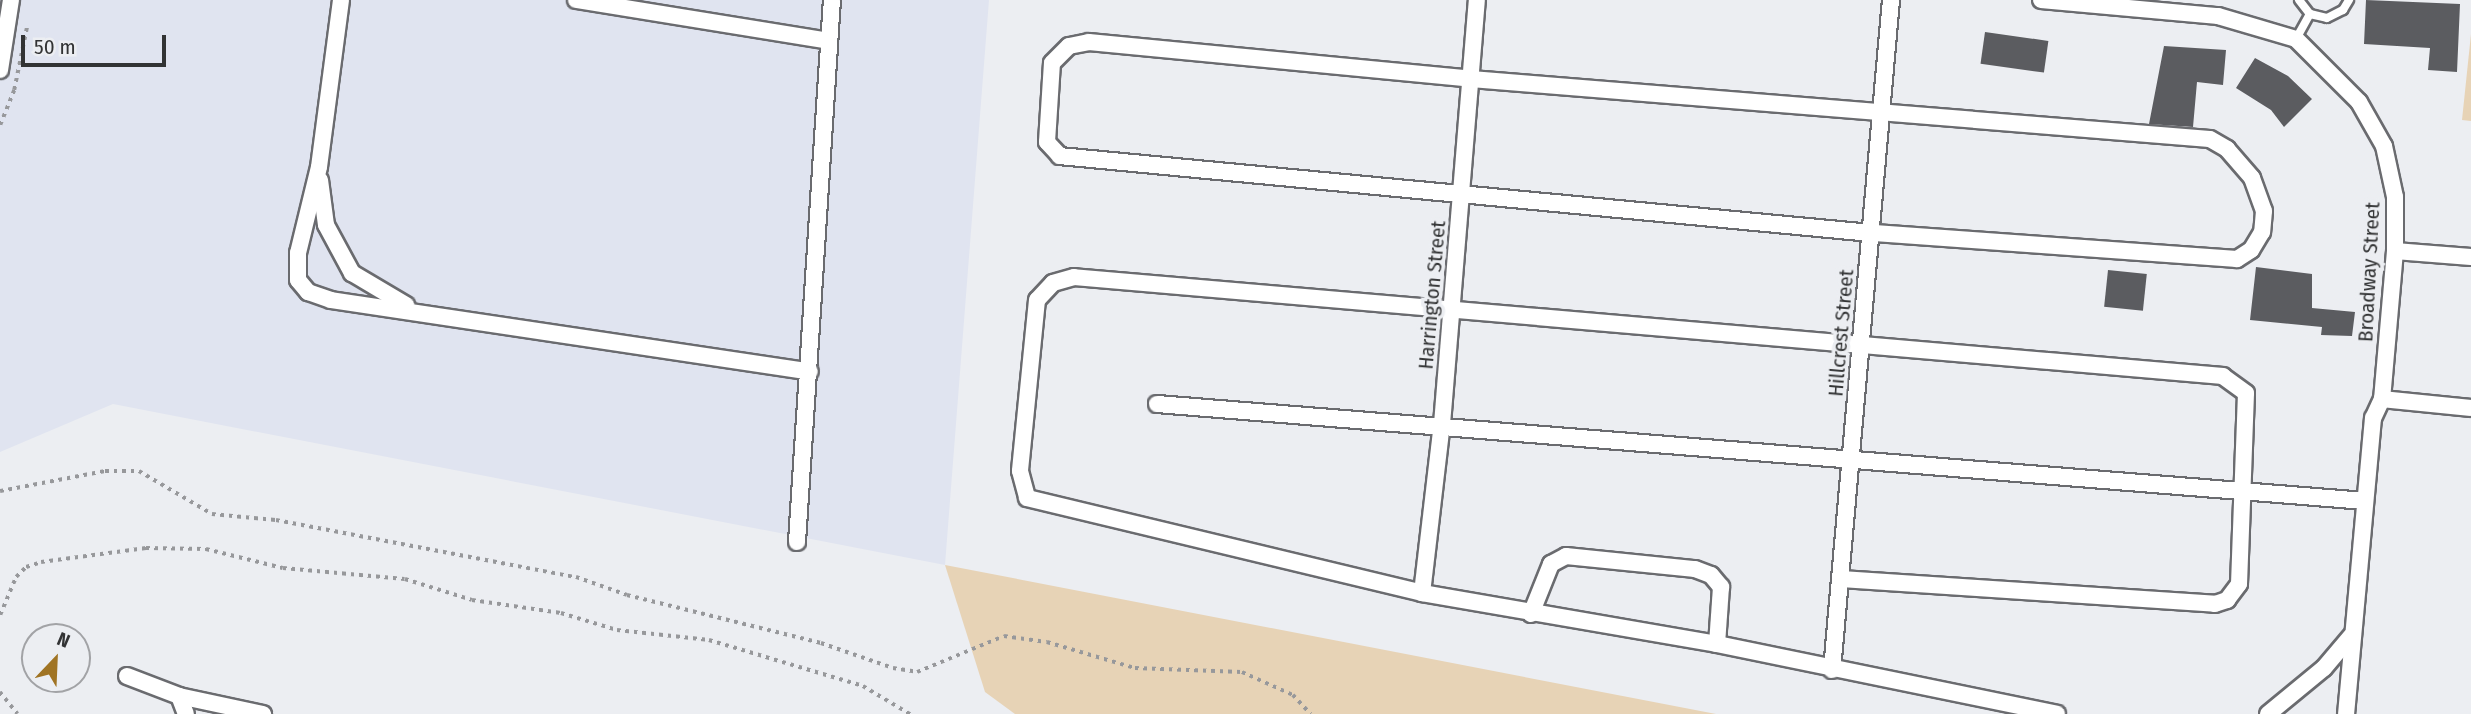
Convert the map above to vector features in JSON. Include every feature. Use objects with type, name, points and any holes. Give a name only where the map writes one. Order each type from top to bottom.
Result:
[{"type":"street","points":[[0,70],[11,0]]},
{"type":"street","points":[[341,0],[318,167],[298,253],[298,281],[308,292],[331,299],[810,372]]},
{"type":"street","points":[[576,0],[829,41]]},
{"type":"street","points":[[797,542],[832,0]]},
{"type":"street","name":"Harrington Street","points":[[1422,593],[1442,424],[1478,0]]},
{"type":"street","name":"Hillcrest Street","points":[[1832,670],[1891,0]]},
{"type":"street","name":"Broadway Street","points":[[2041,0],[2219,8],[2296,39],[2359,102],[2384,146],[2395,197],[2395,251],[2382,399],[2373,418],[2351,636],[2346,714]]},
{"type":"street","points":[[1089,42],[1471,79],[2210,139],[2227,149],[2252,178],[2264,211],[2262,232],[2251,250],[2237,258],[1871,233],[1060,156],[1047,142],[1052,63],[1069,46],[1089,42]]},
{"type":"street","points":[[318,167],[326,225],[352,272],[386,296],[429,314]]},
{"type":"street","points":[[2395,251],[2471,257]]},
{"type":"street","points":[[1841,579],[2215,604],[2227,600],[2239,584],[2249,400],[2242,387],[2223,376],[1452,312],[1074,277],[1053,283],[1037,300],[1020,471],[1027,498],[1422,593],[1531,614],[1717,644],[1832,670],[2057,714]]},
{"type":"street","points":[[2382,399],[2471,407]]},
{"type":"street","points":[[1157,404],[1442,424],[2365,501]]},
{"type":"street","points":[[1531,614],[1551,564],[1566,556],[1695,569],[1711,575],[1721,587],[1717,644]]},
{"type":"street","points":[[2268,714],[2325,668],[2351,636]]},
{"type":"street","points":[[127,676],[179,696],[263,714]]},
{"type":"street","points":[[179,696],[186,714]]},
{"type":"lane","points":[[2300,0],[2310,14]]},
{"type":"lane","points":[[2310,14],[2336,15],[2349,0]]},
{"type":"lane","points":[[2296,39],[2310,14]]},
{"type":"path","points":[[0,491],[105,471],[139,471],[212,514],[276,520],[576,577],[626,595],[821,643],[893,668],[918,672],[1004,636],[1047,642],[1135,668],[1242,672],[1293,695],[1311,714]]},
{"type":"path","points":[[0,615],[16,577],[41,562],[146,548],[206,549],[283,568],[405,579],[472,600],[561,613],[617,630],[709,640],[863,686],[911,714]]},
{"type":"path","points":[[0,692],[18,714]]},
{"type":"shaded area","points":[[0,0],[989,0],[945,565],[113,404],[0,452]]},
{"type":"shaded area","points":[[2471,34],[2471,121],[2462,120]]},
{"type":"shaded area","points":[[945,565],[1716,714],[1015,714],[985,692]]},
{"type":"building","points":[[2366,0],[2460,4],[2457,72],[2428,70],[2430,48],[2364,44]]},
{"type":"building","points":[[1985,32],[2048,41],[2044,73],[1981,64]]},
{"type":"building","points":[[2164,46],[2226,50],[2223,85],[2197,82],[2193,127],[2149,124]]},
{"type":"building","points":[[2255,58],[2288,76],[2312,99],[2284,127],[2271,110],[2236,88]]},
{"type":"building","points":[[2256,267],[2312,274],[2312,308],[2355,312],[2352,336],[2321,335],[2322,327],[2250,320]]},
{"type":"building","points":[[2108,270],[2147,274],[2143,311],[2104,307]]}]
